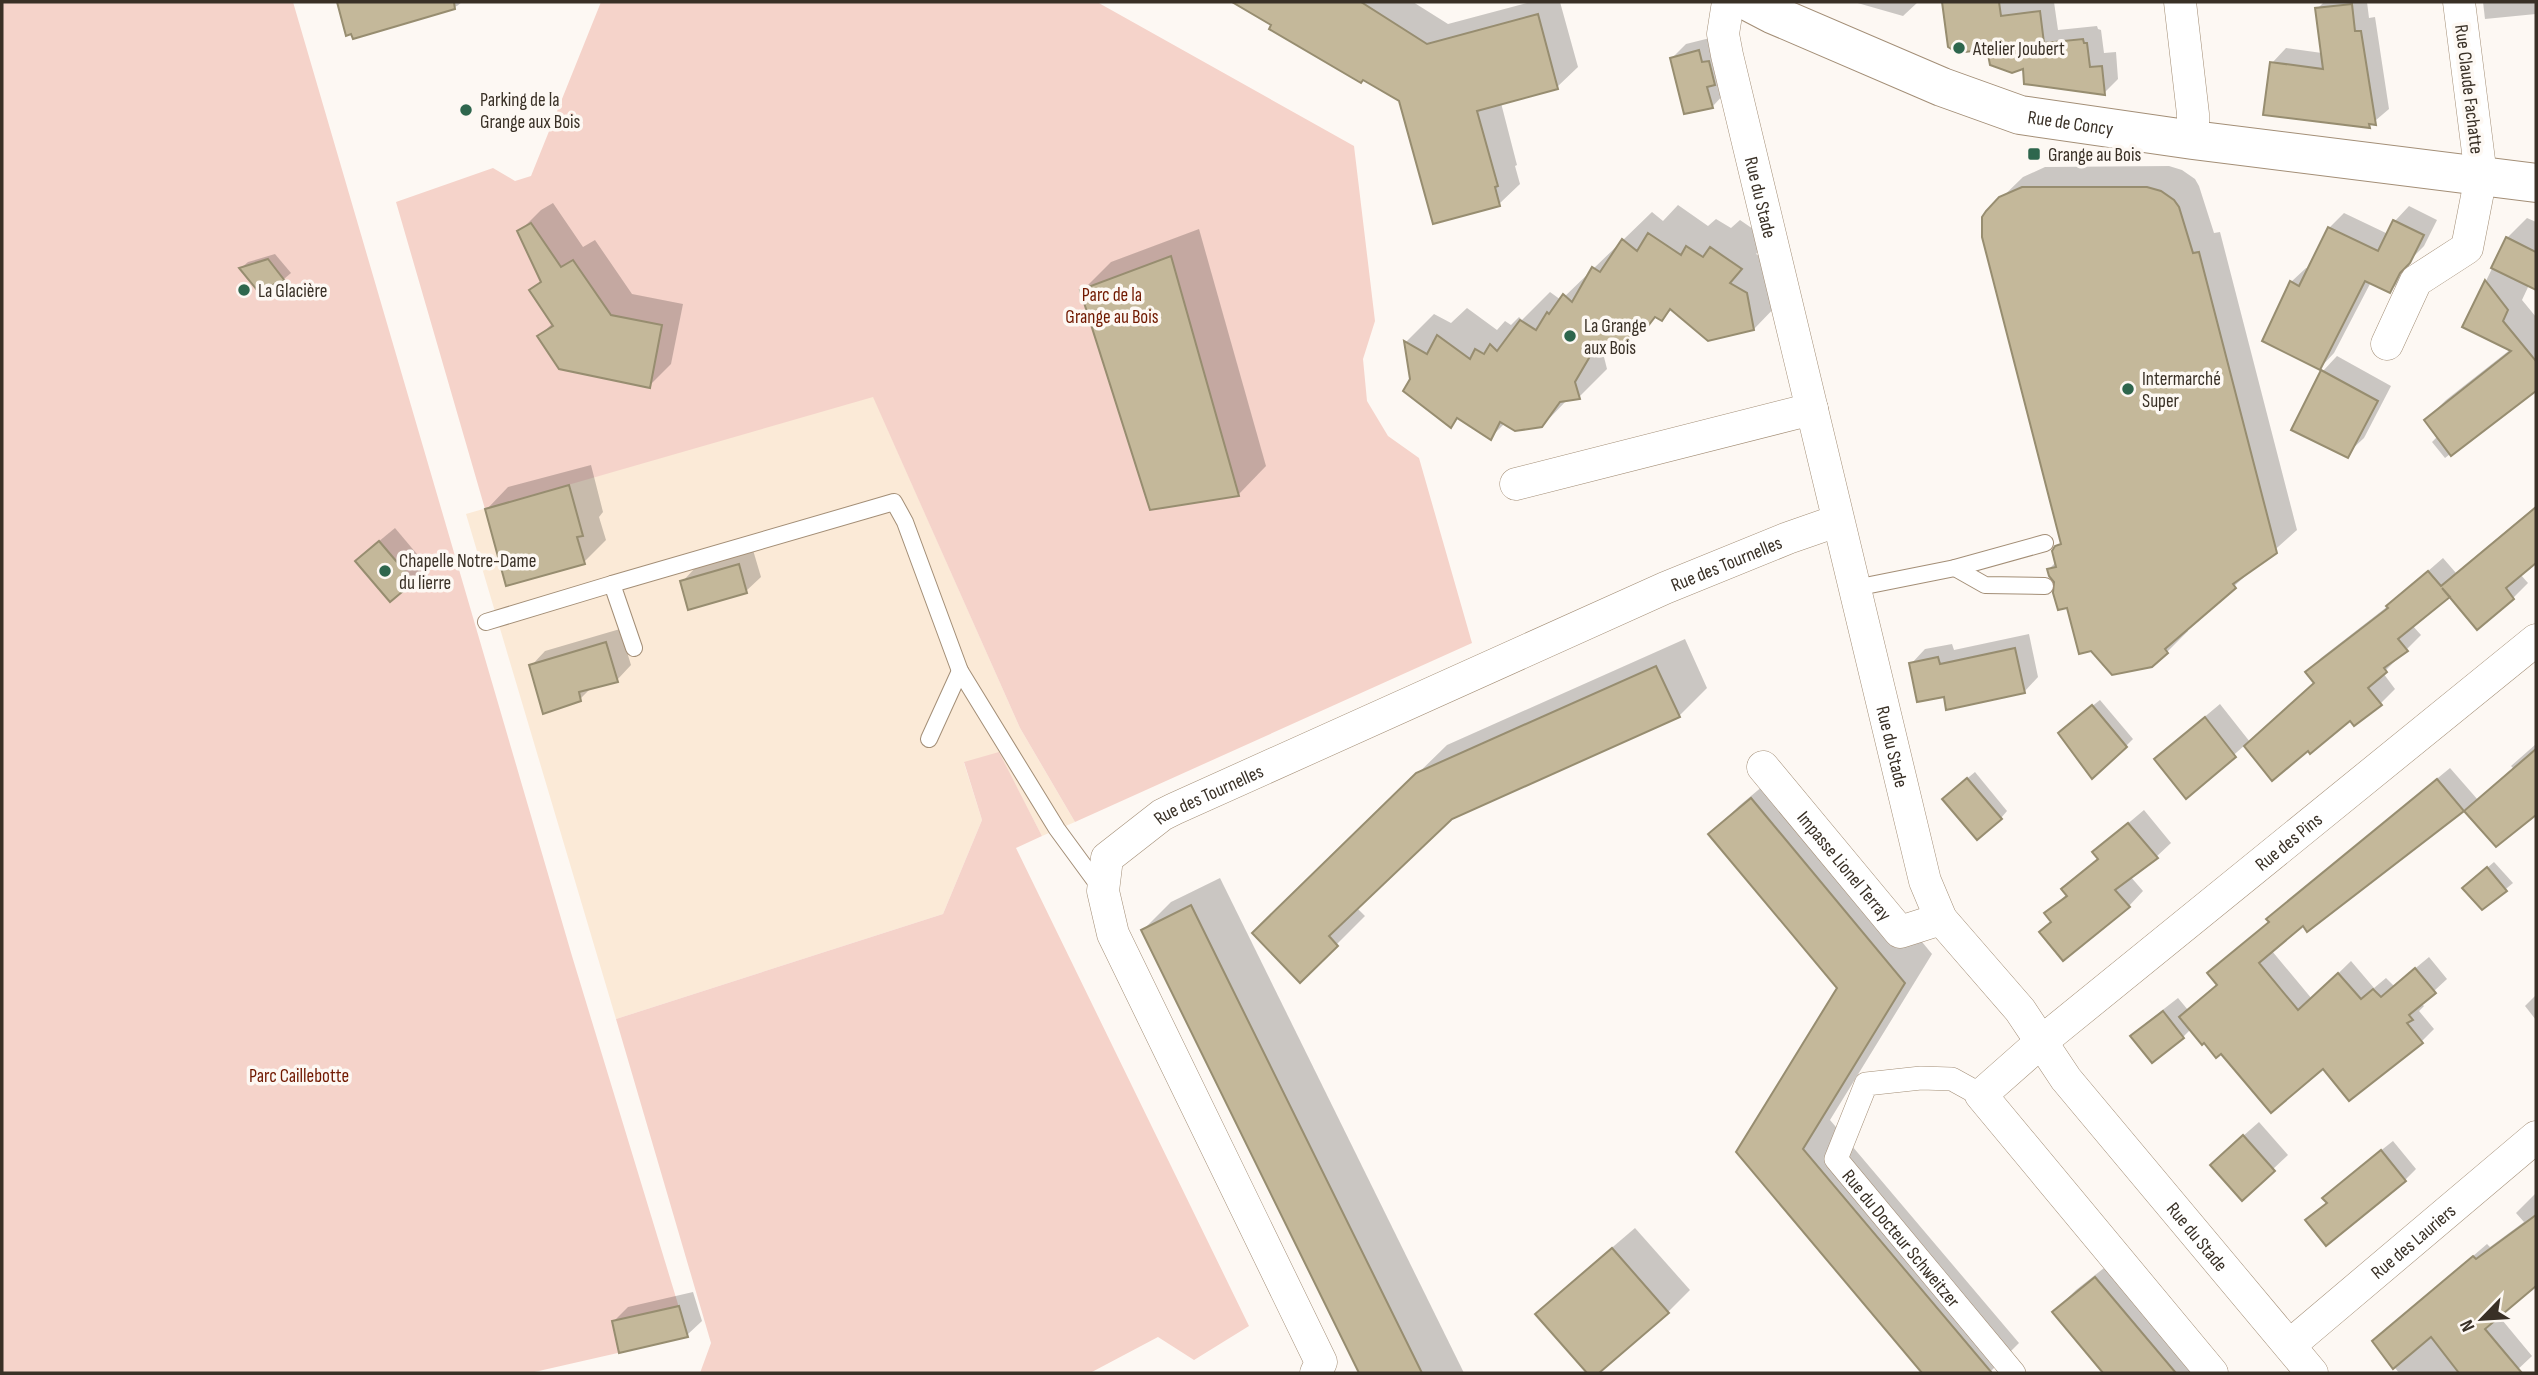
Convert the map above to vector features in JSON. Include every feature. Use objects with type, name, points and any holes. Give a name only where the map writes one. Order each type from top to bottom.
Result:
[{"type":"street","name":"Rue du Stade","points":[[1728,2],[1723,34],[1727,55],[1925,881],[1941,919],[2020,1010],[2066,1079],[2312,1373]]},
{"type":"street","name":"Rue de Concy","points":[[1749,2],[1772,15],[1942,87],[2020,115],[2193,140],[2536,183]]},
{"type":"street","points":[[2180,2],[2193,114],[2193,140]]},
{"type":"street","name":"Rue Claude Fachatte","points":[[2387,344],[2416,281],[2467,248],[2481,176],[2459,2]]},
{"type":"street","points":[[1516,484],[1812,409]]},
{"type":"street","name":"Rue des Tournelles","points":[[1316,1373],[1321,1362],[1113,934],[1103,891],[1107,858],[1162,815],[1665,588],[1837,521]]},
{"type":"street","name":"Rue des Pins","points":[[2041,1042],[2536,640]]},
{"type":"street","name":"Impasse Lionel Terray","points":[[1762,767],[1900,932],[1941,919]]},
{"type":"street","points":[[1981,1095],[2041,1042]]},
{"type":"street","name":"Rue du Docteur Schweitzer","points":[[2014,1373],[1836,1159],[1866,1084],[1921,1078],[1952,1079],[1981,1095],[2212,1373]]},
{"type":"street","name":"Rue des Lauriers","points":[[2290,1345],[2536,1137]]},
{"type":"lane","points":[[486,622],[894,502],[905,522],[960,671],[1057,830],[1103,891]]},
{"type":"lane","points":[[1855,588],[1955,568],[2045,543]]},
{"type":"lane","points":[[1955,568],[1985,585],[2045,586]]},
{"type":"lane","points":[[612,584],[634,648]]},
{"type":"lane","points":[[929,738],[960,671]]},
{"type":"shaded area","points":[[873,396],[1020,728],[1075,822],[1042,836],[999,753],[964,763],[982,820],[943,914],[616,1019],[466,514]]},
{"type":"green space","name":"Parc Caillebotte","points":[[2,2],[293,2],[572,956],[688,1337],[530,1373],[2,1373]]},
{"type":"green space","name":"Parc de la Grange au Bois","points":[[601,2],[1097,2],[1354,146],[1375,321],[1363,359],[1367,401],[1388,436],[1419,458],[1472,643],[1075,822],[1020,728],[873,397],[485,509],[396,202],[493,168],[515,181],[531,176]]},
{"type":"green space","points":[[999,752],[1042,836],[1016,848],[1249,1326],[1194,1360],[1158,1337],[1090,1373],[700,1373],[711,1343],[616,1019],[943,914],[982,820],[964,762]]},
{"type":"building","points":[[337,2],[454,2],[455,9],[353,39],[351,34],[346,36]]},
{"type":"building","points":[[1232,2],[1361,2],[1427,44],[1538,14],[1558,89],[1477,111],[1498,186],[1495,187],[1500,206],[1433,224],[1399,101],[1363,80],[1361,83],[1269,29],[1271,25]]},
{"type":"building","points":[[1942,2],[1999,2],[2001,16],[2040,11],[2044,43],[2083,39],[2084,43],[2087,43],[2090,67],[2102,66],[2105,95],[2024,84],[2023,69],[2012,73],[1990,65],[1987,49],[1958,53],[1948,47]]},
{"type":"building","points":[[2352,4],[2355,31],[2361,31],[2376,125],[2369,124],[2370,128],[2263,115],[2270,62],[2323,69],[2315,8]]},
{"type":"building","points":[[1699,50],[1702,62],[1709,61],[1715,85],[1707,87],[1713,108],[1684,114],[1670,58]]},
{"type":"building","name":"Intermarché Super","points":[[2022,187],[2147,187],[2161,191],[2179,207],[2193,253],[2199,252],[2277,553],[2233,584],[2236,588],[2165,649],[2168,653],[2152,667],[2112,675],[2091,651],[2079,654],[2067,608],[2058,610],[2053,593],[2054,582],[2047,569],[2056,567],[2052,551],[2055,546],[2061,544],[1982,237],[1982,217],[1986,211],[1999,197]]},
{"type":"building","points":[[2393,220],[2424,235],[2390,293],[2365,281],[2320,370],[2262,341],[2290,281],[2299,286],[2328,227],[2378,251]]},
{"type":"building","points":[[531,223],[561,267],[573,260],[611,315],[662,325],[650,388],[559,369],[537,336],[553,326],[529,290],[541,282],[517,231]]},
{"type":"building","name":"La Grange aux Bois","points":[[1648,233],[1681,255],[1686,246],[1703,257],[1710,247],[1742,269],[1730,283],[1747,293],[1754,330],[1708,341],[1670,309],[1662,321],[1655,317],[1648,326],[1641,320],[1619,353],[1599,341],[1575,382],[1580,399],[1560,402],[1542,427],[1515,431],[1500,422],[1491,440],[1457,418],[1451,428],[1403,391],[1410,379],[1404,341],[1427,354],[1437,335],[1470,359],[1475,349],[1484,354],[1490,344],[1497,351],[1520,320],[1536,330],[1563,294],[1572,302],[1592,267],[1600,272],[1622,239],[1637,251]]},
{"type":"building","points":[[2506,237],[2536,252],[2536,290],[2491,268]]},
{"type":"building","points":[[1171,256],[1239,496],[1150,510],[1080,290]]},
{"type":"building","points":[[268,259],[285,281],[257,290],[239,268]]},
{"type":"building","points":[[2485,280],[2508,310],[2503,321],[2536,361],[2536,391],[2451,456],[2424,420],[2511,351],[2462,327]]},
{"type":"building","points":[[2321,370],[2378,401],[2348,458],[2291,430]]},
{"type":"building","points":[[569,485],[583,536],[577,537],[585,564],[506,586],[485,509]]},
{"type":"building","points":[[2536,507],[2536,563],[2506,588],[2514,599],[2477,630],[2450,597],[2398,639],[2408,651],[2384,668],[2387,672],[2368,688],[2382,705],[2354,726],[2350,721],[2272,781],[2244,746],[2314,683],[2305,672],[2388,608],[2386,606],[2428,571],[2441,586]]},
{"type":"building","name":"Chapelle Notre-Dame du lierre","points":[[379,541],[414,582],[390,602],[355,561]]},
{"type":"building","points":[[739,564],[747,593],[688,610],[680,581]]},
{"type":"building","points":[[606,642],[618,682],[579,692],[581,701],[543,714],[529,665]]},
{"type":"building","points":[[2015,648],[2025,693],[1946,710],[1944,697],[1917,702],[1909,663],[1938,657],[1940,664]]},
{"type":"building","points":[[1656,666],[1680,717],[1452,819],[1329,936],[1338,946],[1300,983],[1252,933],[1416,773]]},
{"type":"building","points":[[2092,705],[2127,747],[2092,779],[2058,733]]},
{"type":"building","points":[[2205,717],[2236,757],[2186,799],[2154,759]]},
{"type":"building","points":[[2536,749],[2536,815],[2496,847],[2464,811]]},
{"type":"building","points":[[1967,778],[2002,819],[1977,840],[1942,799]]},
{"type":"building","points":[[2437,779],[2464,811],[2307,932],[2303,926],[2259,963],[2298,1010],[2338,973],[2361,999],[2373,989],[2381,997],[2415,968],[2436,993],[2409,1015],[2413,1020],[2407,1023],[2423,1043],[2349,1101],[2323,1069],[2271,1113],[2221,1054],[2216,1058],[2179,1017],[2217,985],[2207,973],[2269,922],[2266,919]]},
{"type":"building","points":[[1751,798],[1905,983],[1803,1149],[1992,1373],[1922,1373],[1736,1152],[1837,988],[1708,834]]},
{"type":"building","points":[[2128,823],[2158,858],[2115,890],[2130,907],[2063,961],[2039,932],[2051,922],[2044,913],[2067,896],[2061,889],[2098,859],[2092,852]]},
{"type":"building","points":[[2487,867],[2507,891],[2482,910],[2462,888]]},
{"type":"building","points":[[1191,905],[1422,1373],[1359,1373],[1141,930]]},
{"type":"building","points":[[2163,1011],[2184,1038],[2152,1063],[2130,1036]]},
{"type":"building","points":[[2243,1135],[2275,1171],[2242,1201],[2210,1165]]},
{"type":"building","points":[[2381,1150],[2406,1181],[2326,1246],[2305,1220],[2327,1203],[2322,1198]]},
{"type":"building","points":[[2536,1215],[2536,1286],[2485,1329],[2522,1373],[2459,1373],[2431,1337],[2393,1369],[2372,1341],[2473,1256],[2476,1259]]},
{"type":"building","points":[[1612,1248],[1669,1313],[1599,1373],[1587,1373],[1535,1314]]},
{"type":"building","points":[[2095,1277],[2176,1373],[2103,1373],[2052,1312]]},
{"type":"building","points":[[679,1306],[688,1337],[619,1353],[612,1321]]},
{"type":"place","name":"Atelier Joubert","points":[[1959,48]]},
{"type":"place","name":"Parking de la Grange aux Bois","points":[[466,110]]},
{"type":"place","name":"Grange au Bois","points":[[2034,154]]},
{"type":"place","name":"La Glacière","points":[[244,290]]},
{"type":"place","name":"La Grange aux Bois","points":[[1570,336]]},
{"type":"place","name":"Intermarché Super","points":[[2128,389]]},
{"type":"place","name":"Chapelle Notre-Dame du lierre","points":[[385,571]]}]
